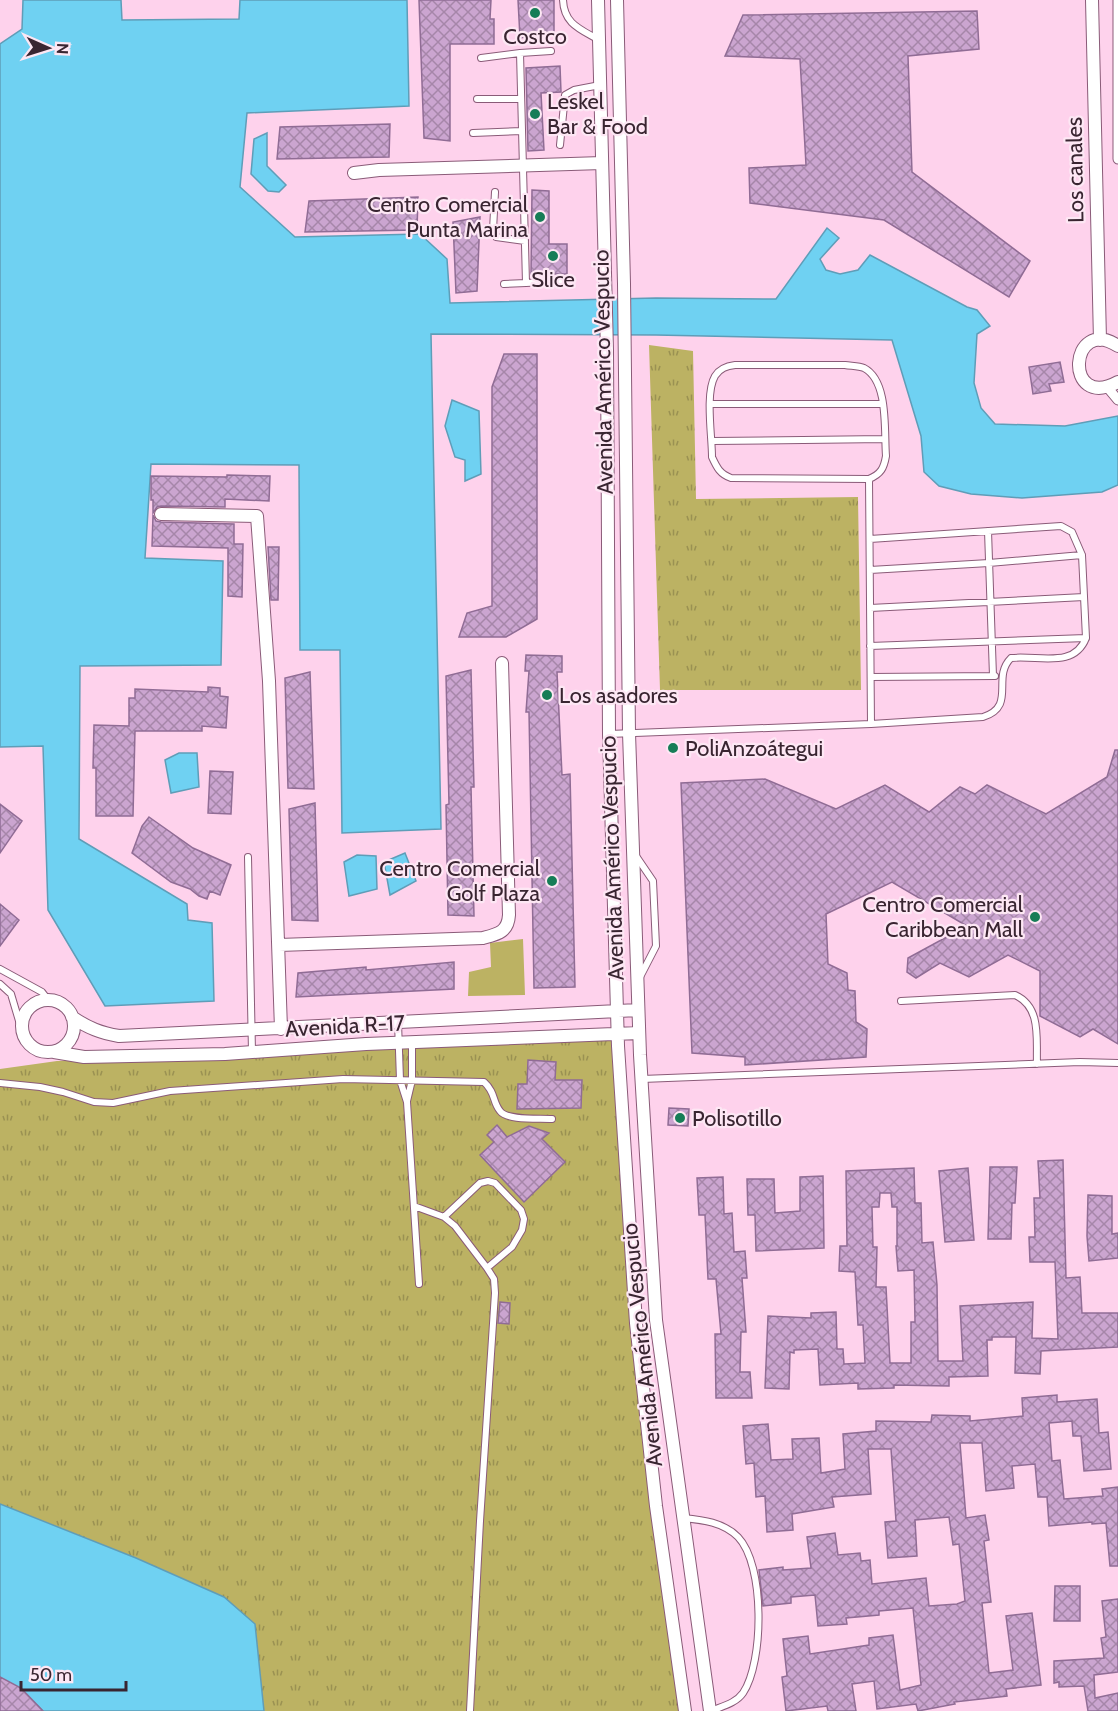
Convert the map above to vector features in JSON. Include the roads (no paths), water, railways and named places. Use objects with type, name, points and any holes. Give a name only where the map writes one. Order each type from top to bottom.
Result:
[{"type":"street","name":"Avenida Américo Vespucio","points":[[598,0],[607,351],[609,734],[618,1034],[636,1323],[656,1506],[685,1711]]},
{"type":"street","name":"Avenida Américo Vespucio","points":[[616,0],[624,284],[629,733],[641,1079],[656,1320],[682,1518],[711,1711]]},
{"type":"street","name":"Los canales","points":[[1092,0],[1100,340]]},
{"type":"street","points":[[1118,0],[1118,159]]},
{"type":"street","points":[[354,173],[379,170],[602,163]]},
{"type":"street","points":[[1118,346],[1107,340],[1092,342],[1081,352],[1078,362],[1079,372],[1084,381],[1092,387],[1113,385],[1118,400]]},
{"type":"street","points":[[161,514],[258,516],[269,681],[281,1029]]},
{"type":"street","points":[[279,945],[483,938],[501,933],[508,924],[502,663]]},
{"type":"street","points":[[22,1031],[22,1022],[31,1007],[38,1002],[49,1000]]},
{"type":"street","name":"Avenida R-17","points":[[49,1000],[62,1005],[72,1017],[86,1027],[119,1036],[638,1010]]},
{"type":"street","points":[[54,1052],[68,1042],[74,1026],[72,1017]]},
{"type":"street","name":"Avenida R-17","points":[[22,1031],[33,1048],[40,1051],[84,1057],[252,1053],[639,1033]]},
{"type":"street","points":[[119,1036],[120,1056]]},
{"type":"lane","points":[[563,0],[563,12],[568,20],[599,40]]},
{"type":"lane","points":[[481,58],[550,51]]},
{"type":"lane","points":[[520,53],[526,283]]},
{"type":"lane","points":[[560,145],[565,94],[600,85]]},
{"type":"lane","points":[[477,99],[521,99]]},
{"type":"lane","points":[[472,133],[522,130]]},
{"type":"lane","points":[[495,192],[494,230],[496,237],[525,241]]},
{"type":"lane","points":[[504,284],[561,281]]},
{"type":"lane","points":[[735,364],[798,364],[862,367],[874,375],[881,387],[882,404],[886,456],[884,466],[878,476],[869,479],[731,478],[722,474],[712,457],[711,387],[716,374],[724,367],[735,364]]},
{"type":"lane","points":[[711,404],[882,404]]},
{"type":"lane","points":[[712,441],[885,439]]},
{"type":"lane","points":[[869,479],[871,724]]},
{"type":"lane","points":[[609,734],[871,724],[983,717],[993,714],[999,707],[1003,698],[1002,676],[1005,664],[1011,657],[1064,658],[1074,655],[1082,648],[1086,638],[1082,555],[1072,532],[1061,526],[870,539]]},
{"type":"lane","points":[[988,531],[993,676]]},
{"type":"lane","points":[[870,570],[1082,555]]},
{"type":"lane","points":[[870,608],[1084,597]]},
{"type":"lane","points":[[870,646],[1086,638]]},
{"type":"lane","points":[[871,677],[1002,676]]},
{"type":"lane","points":[[632,851],[653,881],[656,946],[637,983]]},
{"type":"lane","points":[[248,857],[252,1053]]},
{"type":"lane","points":[[0,969],[42,992],[49,1000]]},
{"type":"lane","points":[[0,984],[10,994],[22,1031]]},
{"type":"lane","points":[[901,1001],[1015,995],[1025,999],[1035,1017],[1037,1064]]},
{"type":"lane","points":[[398,1022],[400,1080],[407,1102],[419,1284]]},
{"type":"lane","points":[[407,1102],[412,1080],[412,1043]]},
{"type":"lane","points":[[641,1079],[1118,1063]]},
{"type":"lane","points":[[0,1083],[63,1092],[94,1102],[113,1103],[170,1091],[343,1079],[484,1082],[491,1089],[500,1111],[507,1117],[552,1119]]},
{"type":"lane","points":[[444,1217],[480,1183],[488,1181],[495,1182],[521,1210],[524,1220],[522,1230],[512,1247],[488,1268]]},
{"type":"lane","points":[[414,1206],[444,1217],[455,1226],[494,1279],[470,1711]]},
{"type":"lane","points":[[682,1518],[710,1521],[737,1536],[747,1548],[755,1585],[759,1630],[758,1649],[747,1685],[734,1701],[711,1711]]},
{"type":"water","points":[[23,0],[121,0],[122,20],[239,19],[240,0],[407,0],[409,106],[247,113],[240,187],[295,237],[420,234],[447,259],[450,303],[656,298],[776,299],[827,228],[839,238],[820,259],[826,270],[840,274],[858,270],[870,255],[967,307],[977,310],[990,326],[977,334],[974,383],[981,408],[995,424],[1065,426],[1118,416],[1118,485],[1102,492],[1022,498],[971,494],[939,486],[924,472],[921,436],[892,340],[656,335],[431,334],[441,829],[342,833],[340,650],[300,650],[299,465],[151,464],[145,558],[223,561],[221,665],[80,666],[79,839],[187,904],[188,920],[212,923],[214,1001],[105,1006],[48,910],[43,746],[0,747],[0,44],[22,29]]},
{"type":"water","points":[[267,133],[267,166],[286,185],[279,192],[268,191],[251,174],[254,139]]},
{"type":"water","points":[[452,400],[479,411],[481,474],[465,481],[465,460],[455,457],[445,426]]},
{"type":"water","points":[[179,753],[197,753],[199,787],[171,793],[165,760]]},
{"type":"water","points":[[405,853],[416,881],[390,895],[384,862]]},
{"type":"water","points":[[357,855],[376,856],[377,889],[349,896],[344,862]]},
{"type":"water","points":[[0,1504],[136,1558],[224,1597],[255,1624],[264,1711],[43,1711],[23,1691],[0,1678]]},
{"type":"place","name":"Costco","points":[[535,13]]},
{"type":"place","name":"Leskel Bar & Food","points":[[535,114]]},
{"type":"place","name":"Centro Comercial Punta Marina","points":[[540,217]]},
{"type":"place","name":"Slice","points":[[553,256]]},
{"type":"place","name":"Los asadores","points":[[547,695]]},
{"type":"place","name":"PoliAnzoátegui","points":[[673,748]]},
{"type":"place","name":"Centro Comercial Golf Plaza","points":[[552,881]]},
{"type":"place","name":"Centro Comercial Caribbean Mall","points":[[1035,917]]},
{"type":"place","name":"Polisotillo","points":[[680,1118]]}]
